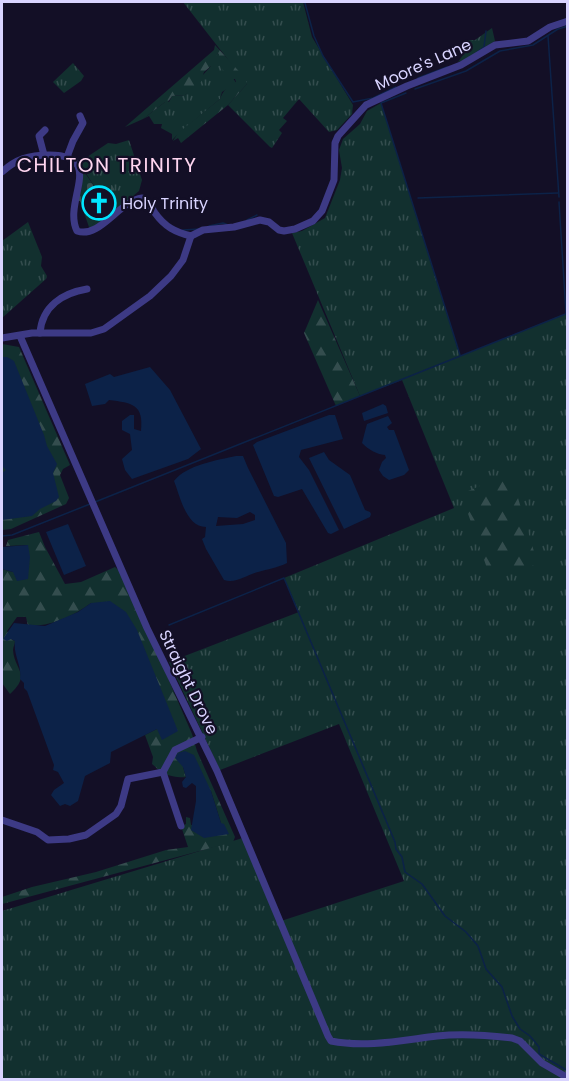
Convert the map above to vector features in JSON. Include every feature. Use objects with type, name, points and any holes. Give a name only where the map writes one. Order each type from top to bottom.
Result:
[{"type":"street","name":"Moore's Lane","points":[[191,236],[203,230],[234,227],[260,220],[269,222],[284,231],[313,221],[322,211],[332,186],[336,167],[335,143],[338,136],[366,105],[461,65],[495,45],[528,41],[556,24],[567,21]]},
{"type":"street","points":[[67,157],[83,123],[80,116]]},
{"type":"street","points":[[44,155],[39,136],[45,130]]},
{"type":"street","points":[[2,172],[19,159],[44,155],[67,157],[77,164],[80,172],[80,185],[73,206],[73,219],[77,231],[83,233],[91,231],[127,204],[142,198],[171,230],[191,236],[183,260],[171,276],[150,296],[109,326],[91,333],[40,333],[2,338]]},
{"type":"street","points":[[40,333],[44,316],[54,303],[76,291],[87,290]]},
{"type":"street","points":[[76,291],[80,301]]},
{"type":"street","name":"Straight Drove","points":[[20,336],[147,628],[202,737],[331,1041],[392,1043],[454,1035],[512,1038],[520,1041],[542,1063],[567,1078]]},
{"type":"street","points":[[181,826],[163,772],[175,750],[202,737]]},
{"type":"street","points":[[2,820],[37,832],[48,840],[58,841],[85,836],[116,814],[121,806],[128,779],[163,772]]},
{"type":"green space","points":[[183,2],[303,2],[312,37],[353,105],[352,114],[337,130],[329,132],[299,99],[283,118],[287,121],[279,130],[282,133],[272,148],[270,147],[228,105],[247,84]]},
{"type":"green space","points":[[492,28],[495,41],[467,59],[458,62],[463,55],[465,40],[475,40]]},
{"type":"green space","points":[[215,45],[245,78],[247,84],[228,105],[181,143],[178,138],[173,141],[178,133],[220,99],[226,89],[236,82],[235,79],[229,79],[219,64],[217,53],[217,66],[211,66],[204,72],[201,82],[185,95],[172,96],[168,102],[143,119],[125,127],[214,50]]},
{"type":"green space","points":[[217,53],[236,83],[222,92],[220,99],[172,140],[172,134],[161,128],[162,124],[154,124],[149,116],[143,119],[165,102],[169,102],[172,96],[185,95],[211,66]]},
{"type":"green space","points":[[73,63],[84,76],[81,81],[64,93],[53,82]]},
{"type":"green space","points":[[381,103],[460,356],[567,313],[567,1079],[2,1080],[2,911],[246,837],[281,921],[404,881],[339,724],[220,770],[169,662],[299,612],[284,578],[454,508],[402,380],[360,396],[292,233],[302,231],[325,218],[340,180],[342,168],[339,150],[343,139],[360,124],[367,111]]},
{"type":"green space","points":[[129,140],[142,180],[139,191],[91,231],[89,227],[120,203],[96,189],[84,170],[78,166],[108,143],[116,144]]},
{"type":"green space","points":[[83,170],[96,189],[112,185],[121,203],[89,227],[80,201],[76,201],[81,191]]},
{"type":"green space","points":[[28,222],[42,257],[41,266],[47,276],[2,318],[2,241]]},
{"type":"green space","points":[[318,300],[360,396],[336,406],[304,333]]},
{"type":"green space","points":[[2,344],[19,347],[70,465],[63,469],[60,475],[69,498],[66,504],[11,529],[2,530]]},
{"type":"green space","points":[[496,479],[519,486],[518,498],[538,565],[488,571],[465,505],[468,491]]},
{"type":"green space","points":[[39,532],[65,584],[81,582],[115,567],[123,574],[235,837],[233,842],[2,904],[2,897],[32,887],[96,872],[166,850],[188,847],[181,826],[186,824],[186,817],[190,818],[191,825],[221,823],[211,791],[183,767],[186,777],[163,773],[152,764],[153,757],[145,735],[157,729],[91,603],[69,616],[45,624],[28,626],[26,617],[17,617],[7,631],[11,639],[15,641],[13,650],[20,672],[20,682],[10,694],[2,683],[2,569],[13,572],[28,545],[6,546],[8,540]]},
{"type":"water","points":[[2,357],[14,361],[47,446],[57,464],[53,473],[59,497],[32,516],[2,520],[2,473],[6,470],[2,466]]},
{"type":"water","points":[[150,367],[170,390],[201,449],[188,459],[132,479],[125,470],[122,459],[132,450],[130,434],[122,430],[122,421],[134,415],[134,429],[141,431],[138,410],[130,404],[109,400],[105,404],[92,406],[85,384],[110,374],[114,377]]},
{"type":"water","points":[[383,404],[388,413],[364,421],[362,413]]},
{"type":"water","points":[[329,415],[335,415],[343,439],[301,450],[299,457],[309,470],[339,530],[331,534],[328,533],[302,489],[278,497],[274,496],[253,445]]},
{"type":"water","points":[[388,416],[392,423],[387,427],[389,430],[394,430],[409,470],[404,475],[389,480],[379,470],[386,458],[385,455],[367,448],[362,443],[367,424]]},
{"type":"water","points":[[324,452],[329,460],[350,475],[365,510],[371,514],[370,517],[344,529],[309,458]]},
{"type":"water","points":[[243,456],[286,543],[287,563],[228,581],[224,580],[206,549],[202,539],[205,537],[206,527],[193,522],[181,502],[174,481],[179,475],[194,467]],"holes":[[[250,512],[255,515],[255,520],[243,524],[216,526],[218,517],[237,518]]]},
{"type":"water","points":[[68,524],[86,566],[64,575],[46,532]]},
{"type":"water","points":[[28,545],[30,557],[28,579],[17,581],[13,572],[2,569],[2,547]]},
{"type":"water","points":[[110,601],[126,612],[137,630],[178,731],[162,740],[157,729],[111,752],[110,763],[85,776],[78,801],[70,806],[65,804],[60,806],[51,795],[64,783],[58,772],[53,770],[54,765],[24,683],[20,679],[15,641],[3,639],[14,623],[45,626],[78,612],[91,603]]},
{"type":"water","points":[[185,751],[194,755],[211,791],[221,823],[224,824],[229,834],[204,838],[191,830],[196,786],[192,783],[186,788],[183,787],[182,782],[186,777],[183,767],[175,758],[178,753]]},
{"type":"waterway","points":[[305,3],[314,36],[323,56],[353,102],[373,98],[396,87]]},
{"type":"waterway","points":[[415,89],[466,71],[500,51],[533,45],[558,29],[568,26]]},
{"type":"waterway","points":[[476,53],[484,47],[486,31]]},
{"type":"waterway","points":[[548,36],[559,197]]},
{"type":"waterway","points":[[418,78],[447,67]]},
{"type":"waterway","points":[[406,93],[381,103],[460,355]]},
{"type":"waterway","points":[[418,198],[558,193]]},
{"type":"waterway","points":[[559,202],[566,313]]},
{"type":"waterway","points":[[247,220],[257,215]]},
{"type":"waterway","points":[[209,226],[223,223],[228,225]]},
{"type":"waterway","points":[[183,230],[199,229]]},
{"type":"waterway","points":[[95,502],[568,313]]},
{"type":"waterway","points":[[2,536],[12,535],[90,504]]},
{"type":"waterway","points":[[169,625],[284,578],[396,849],[402,857],[405,872],[422,884],[445,916],[466,932],[478,946],[486,969],[502,987],[512,1016],[520,1029],[539,1047],[539,1054],[568,1071]]},
{"type":"place","name":"Holy Trinity","points":[[99,203]]},
{"type":"district","name":"CHILTON TRINITY","points":[[107,165]]}]
